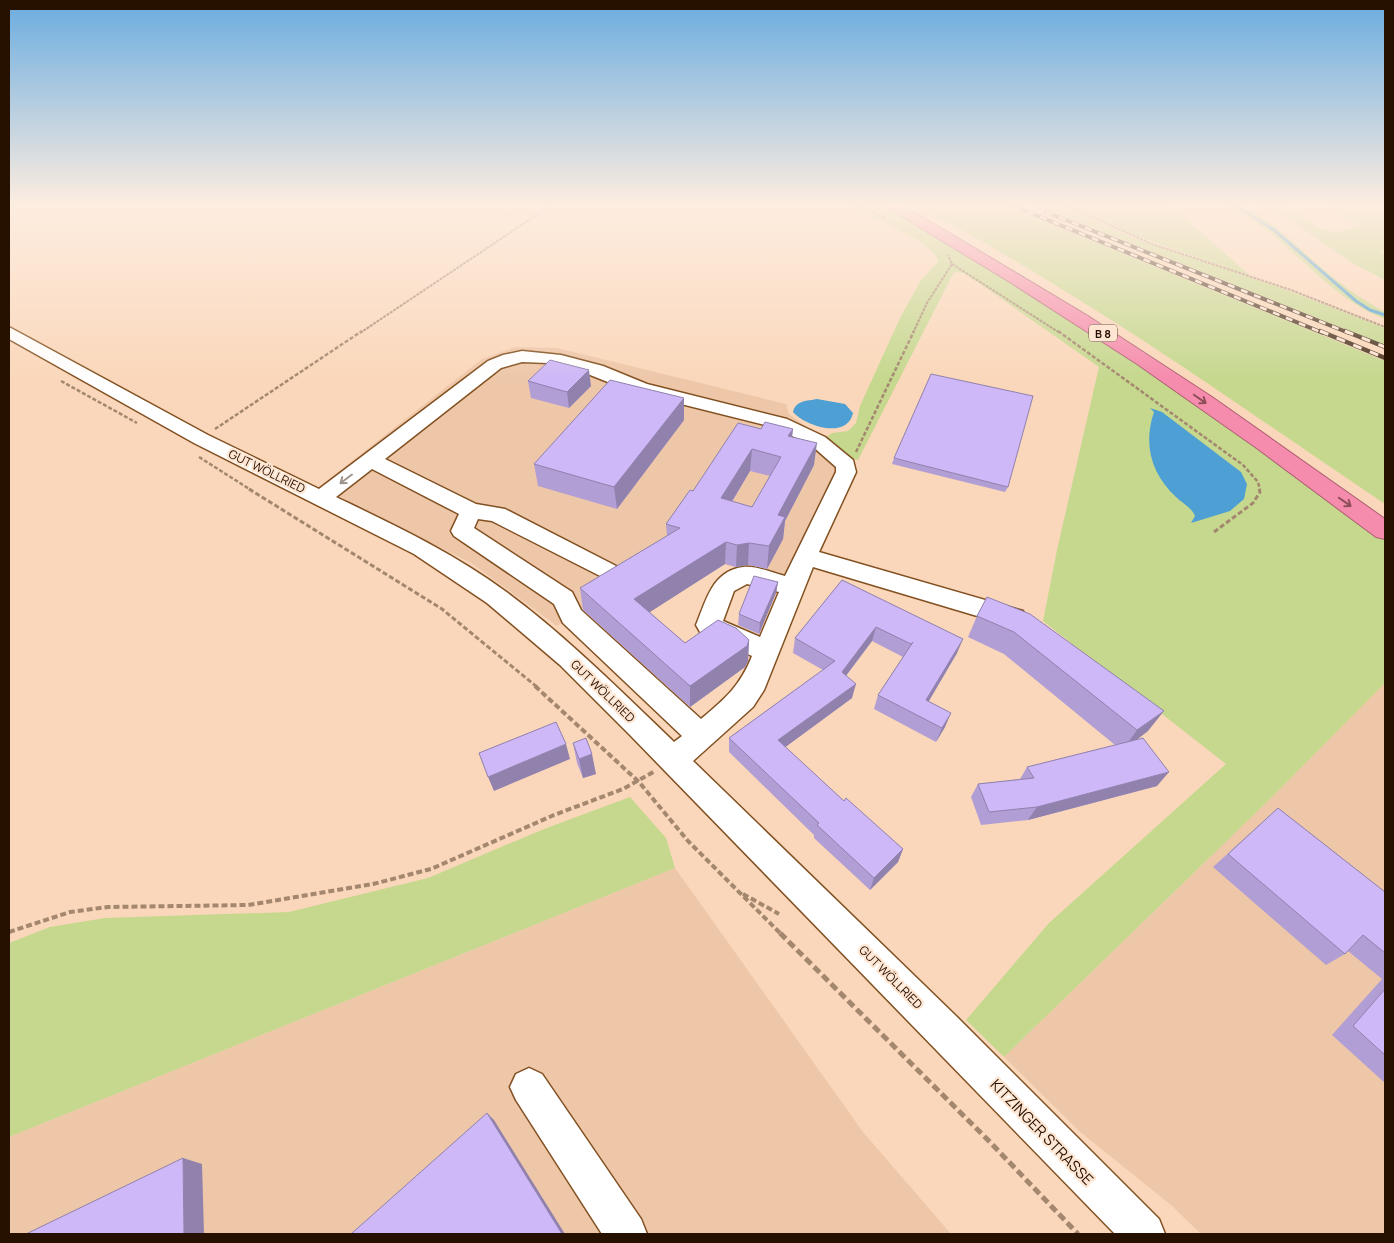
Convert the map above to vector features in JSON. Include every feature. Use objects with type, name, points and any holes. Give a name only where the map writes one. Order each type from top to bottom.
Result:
[{"type":"highway","name":"B 8","points":[[992,264],[1026,284],[1162,372],[1385,531]]},
{"type":"highway","name":"B 8","points":[[1012,264],[1150,350],[1385,510]]},
{"type":"street","name":"GUT WÖLLRIED","points":[[9,332],[198,447],[320,498],[422,548],[496,597],[569,658],[674,760],[942,1028]]},
{"type":"street","points":[[320,498],[483,373],[499,362],[522,357],[548,358],[598,370],[620,382],[640,388],[780,423],[818,442],[846,465],[846,472],[805,556],[755,682],[743,699],[674,760]]},
{"type":"street","points":[[371,460],[471,511],[497,514],[614,575]]},
{"type":"street","points":[[471,511],[462,531],[563,598],[572,616],[702,737]]},
{"type":"street","points":[[805,556],[1039,627]]},
{"type":"street","points":[[768,652],[708,625],[724,586],[744,576],[794,587]]},
{"type":"street","name":"KITZINGER STRASSE","points":[[942,1028],[1144,1234]]},
{"type":"street","points":[[530,1087],[626,1234]]},
{"type":"path","points":[[465,264],[198,447],[442,609],[550,698],[638,782],[688,841],[988,1140],[1078,1234]]},
{"type":"path","points":[[846,465],[861,445],[927,303],[952,264],[993,287],[1128,381],[1243,465],[1258,482],[1260,492],[1254,503],[1214,532]]},
{"type":"path","points":[[1212,264],[1282,287],[1385,327]]},
{"type":"path","points":[[59,380],[145,427]]},
{"type":"path","points":[[9,932],[70,912],[108,907],[248,905],[374,884],[432,869],[638,782],[674,760]]},
{"type":"path","points":[[739,892],[779,914]]},
{"type":"shaded area","points":[[515,347],[557,348],[786,404],[789,414],[847,457],[784,583],[673,548],[557,626],[471,563],[319,487],[482,359]]},
{"type":"shaded area","points":[[1385,683],[1385,1234],[1201,1234],[1171,1205],[1079,1131],[1004,1057],[1271,798]]},
{"type":"shaded area","points":[[675,868],[863,1132],[951,1234],[9,1234],[9,1137]]},
{"type":"green space","points":[[936,264],[985,264],[1033,292],[1269,453],[1385,538],[1385,683],[1271,798],[1004,1057],[966,1020],[1049,923],[1226,764],[1043,621],[1057,550],[1099,367],[979,283],[963,273],[954,272],[858,460],[847,457],[822,440],[832,433],[848,431],[856,423],[860,406],[900,318],[921,280]]},
{"type":"green space","points":[[1021,264],[1148,264],[1385,361],[1385,504],[1213,387]]},
{"type":"green space","points":[[1183,264],[1210,264],[1284,289],[1385,328],[1385,345]]},
{"type":"green space","points":[[1216,264],[1237,264],[1250,276]]},
{"type":"green space","points":[[1305,264],[1317,264],[1361,298],[1385,312],[1385,319],[1363,309],[1324,281]]},
{"type":"green space","points":[[1354,264],[1385,264],[1385,280]]},
{"type":"green space","points":[[630,797],[666,838],[675,868],[9,1137],[9,943],[50,927],[105,918],[289,912],[428,878],[544,829]]},
{"type":"water","points":[[817,399],[845,404],[853,413],[849,421],[843,426],[825,428],[807,422],[793,412],[799,403]]},
{"type":"water","points":[[1150,408],[1162,412],[1241,472],[1247,484],[1244,499],[1230,511],[1191,523],[1195,516],[1194,513],[1167,488],[1155,468],[1149,436],[1154,412]]},
{"type":"building","points":[[550,360],[589,370],[567,392],[528,381]]},
{"type":"building","points":[[931,374],[1033,396],[1008,487],[894,458]]},
{"type":"building","points":[[610,380],[684,398],[614,487],[534,464]]},
{"type":"building","points":[[765,422],[793,429],[788,436],[817,443],[778,515],[785,517],[769,546],[749,543],[737,545],[726,542],[634,599],[685,643],[718,620],[736,628],[749,640],[747,646],[690,686],[580,588],[680,528],[666,524],[690,490],[693,491],[738,423],[761,429]],"holes":[[[752,449],[781,457],[752,507],[721,498]]]},
{"type":"building","points":[[754,576],[778,582],[760,623],[739,614]]},
{"type":"building","points":[[842,580],[963,639],[926,700],[951,713],[942,728],[878,695],[913,642],[911,644],[876,627],[842,672],[856,684],[778,740],[844,801],[846,798],[903,849],[874,878],[729,738],[835,661],[795,638]]},
{"type":"building","points":[[987,597],[1030,614],[1164,711],[1137,730],[1014,632],[977,616]]},
{"type":"building","points":[[556,722],[566,744],[488,777],[479,753]]},
{"type":"building","points":[[586,738],[592,754],[579,759],[573,743]]},
{"type":"building","points":[[1143,738],[1169,772],[1037,807],[989,812],[978,784],[1034,778],[1027,767]]},
{"type":"building","points":[[1278,808],[1385,892],[1385,953],[1363,935],[1345,954],[1228,854]]},
{"type":"building","points":[[1385,989],[1385,1055],[1353,1026]]},
{"type":"building","points":[[487,1113],[562,1234],[351,1234]]},
{"type":"building","points":[[183,1158],[184,1234],[26,1234]]},
{"type":"waterway","points":[[1313,264],[1356,301],[1370,310],[1385,315]]},
{"type":"railway","points":[[1155,264],[1323,333]]},
{"type":"railway","points":[[1176,264],[1349,333]]},
{"type":"railway","points":[[1320,331],[1385,358]]},
{"type":"railway","points":[[1345,331],[1385,347]]}]
